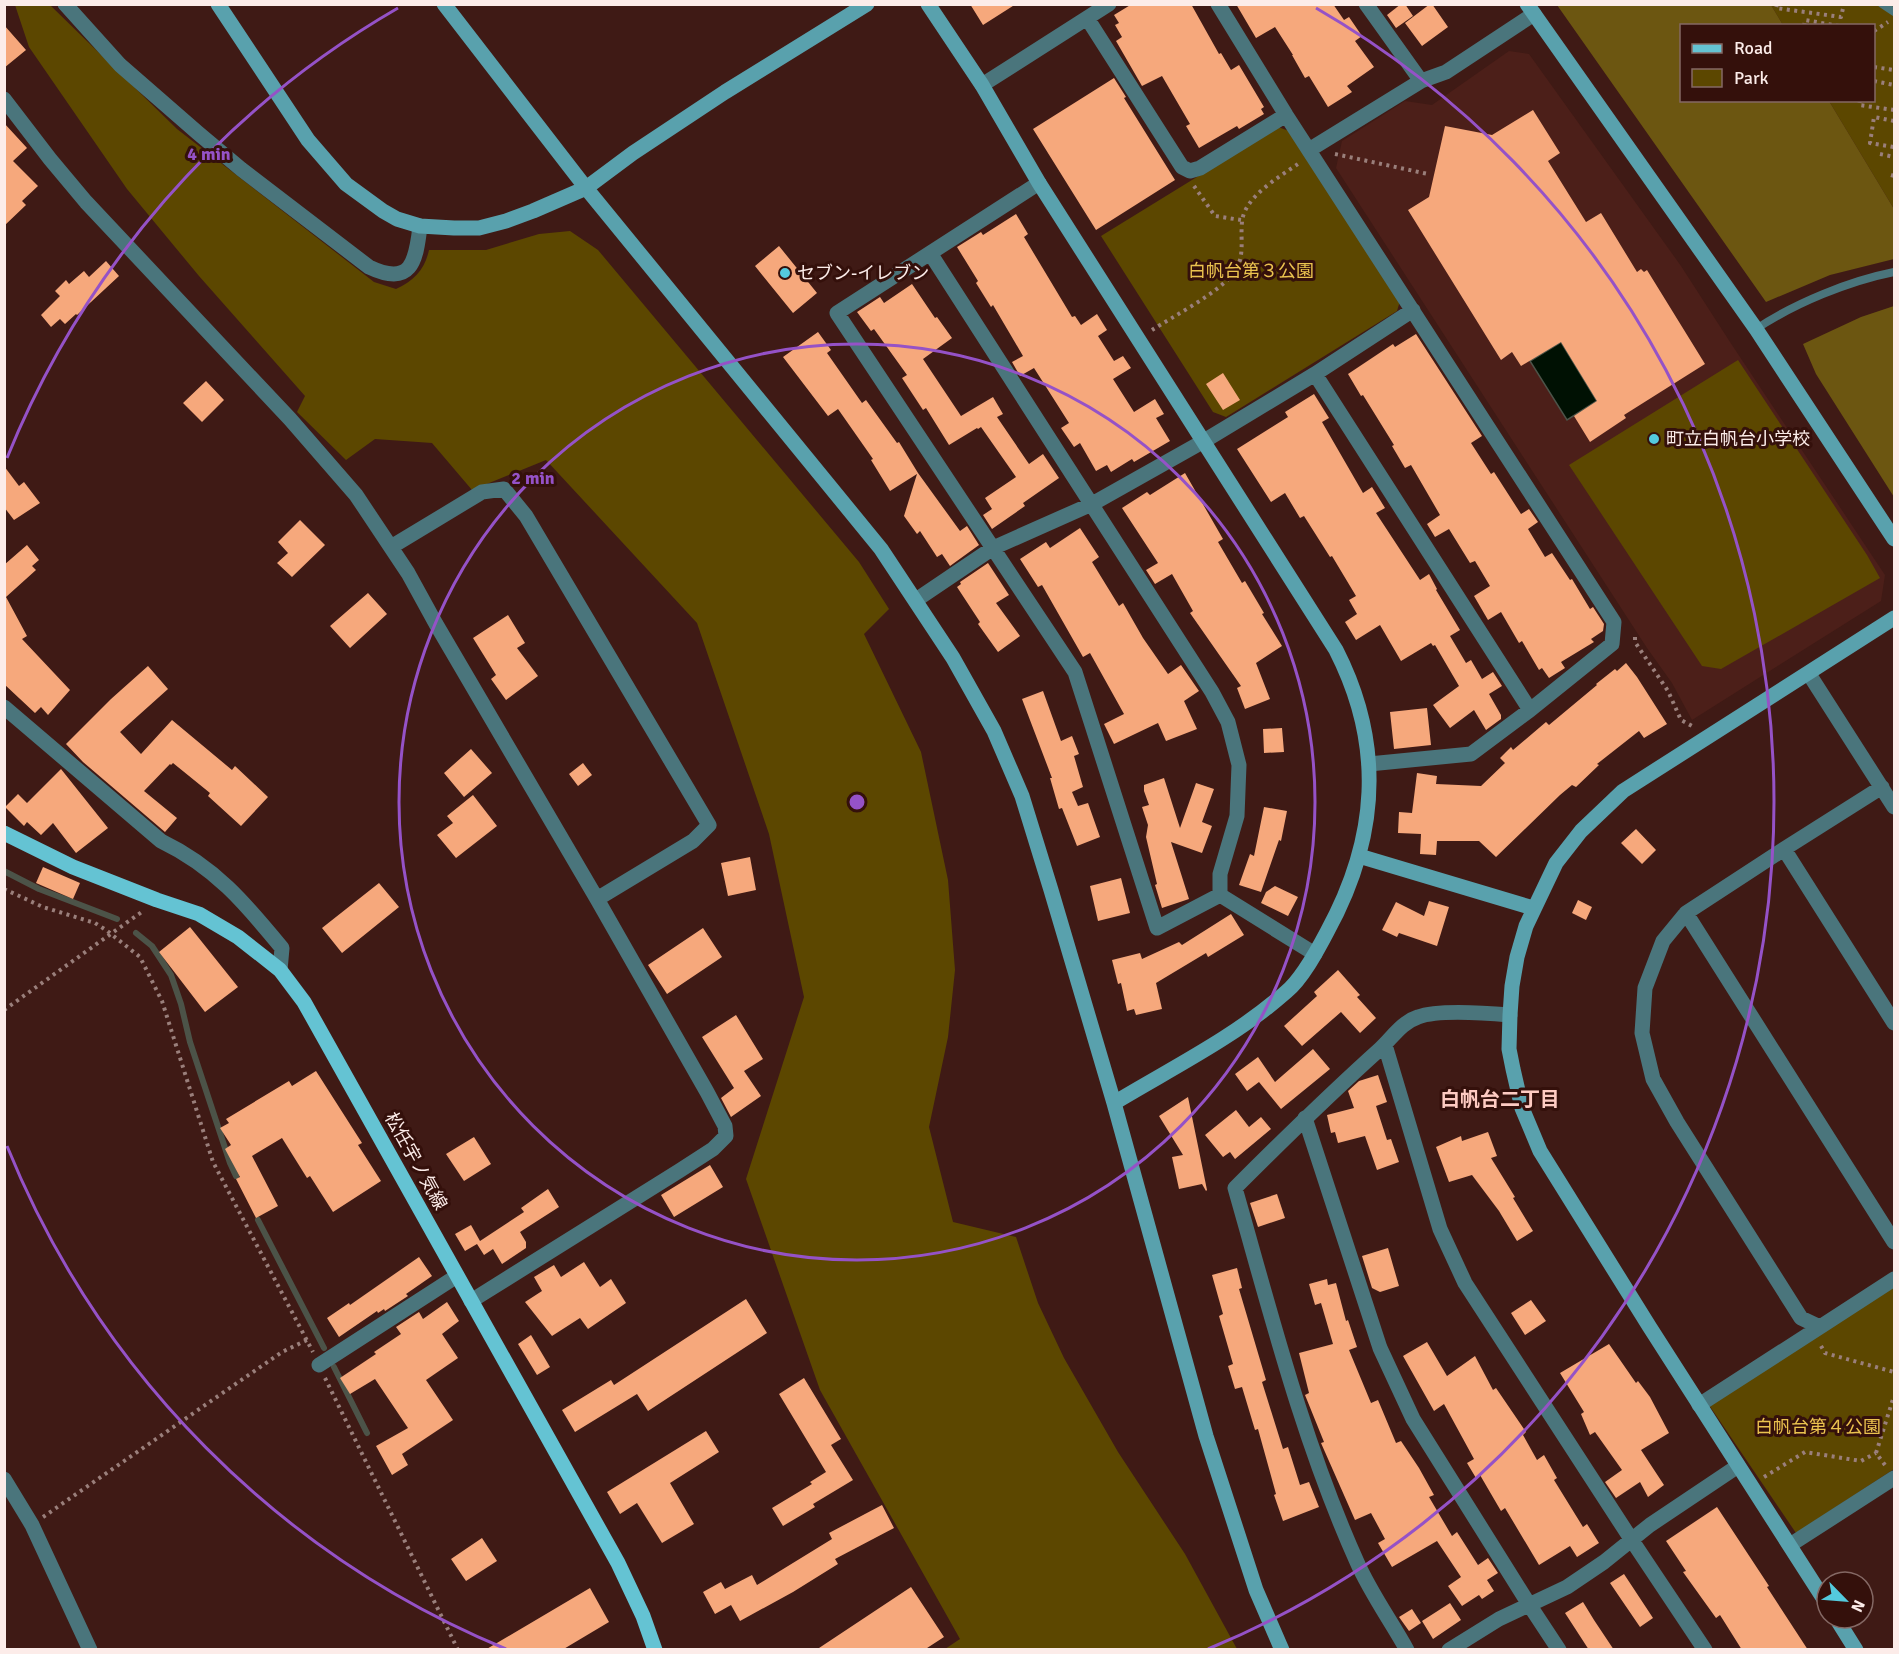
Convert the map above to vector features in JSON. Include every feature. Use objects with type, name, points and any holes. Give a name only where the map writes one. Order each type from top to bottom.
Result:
[{"type":"main road","name":"松任宇ノ気線","points":[[4,833],[73,867],[199,914],[238,937],[280,970],[304,1002],[618,1563],[643,1616],[654,1650]]},
{"type":"street","points":[[65,4],[120,65],[181,118],[241,169],[369,267],[385,274],[398,274],[409,267],[417,254],[420,226]]},
{"type":"street","points":[[218,4],[308,140],[346,184],[397,219],[420,226],[454,228],[479,228],[534,211],[586,188],[633,153],[725,92],[867,4]]},
{"type":"street","points":[[444,4],[586,188],[881,549],[953,658],[994,731],[1022,796],[1114,1103],[1206,1436],[1256,1590],[1282,1650]]},
{"type":"street","points":[[928,4],[982,85],[1040,183],[1336,650],[1348,673],[1358,702],[1369,764],[1368,808],[1364,839],[1344,902],[1315,954],[1288,991],[1237,1030],[1114,1103]]},
{"type":"street","points":[[982,85],[1109,4]]},
{"type":"street","points":[[1218,4],[1286,115],[1614,622],[1612,644],[1471,754],[1369,764]]},
{"type":"street","points":[[1366,4],[1422,81]]},
{"type":"street","points":[[1310,150],[1422,81],[1446,72],[1530,9],[1756,329],[1894,539]]},
{"type":"street","points":[[1087,18],[1182,167],[1190,171],[1200,168],[1286,115]]},
{"type":"street","points":[[4,99],[86,202],[290,419],[356,495],[408,573],[708,1092],[725,1126],[726,1136],[713,1149],[471,1301]]},
{"type":"street","points":[[1040,183],[837,313],[1075,672],[1157,928],[1220,896]]},
{"type":"street","points":[[930,253],[1212,692],[1228,723],[1239,765],[1237,816],[1220,874],[1220,896]]},
{"type":"street","points":[[916,600],[993,548],[1092,504],[1204,441],[1315,374],[1413,310]]},
{"type":"street","points":[[1315,374],[1530,710]]},
{"type":"street","points":[[391,547],[482,492],[504,489],[526,516],[709,825],[693,841],[597,899]]},
{"type":"street","points":[[1815,1585],[1540,1151],[1522,1108],[1509,1049],[1512,987],[1517,957],[1533,908],[1556,863],[1581,831],[1623,791],[1894,618]]},
{"type":"street","points":[[1809,674],[1894,807]]},
{"type":"street","points":[[4,707],[161,841],[182,851],[220,878],[250,909],[282,948],[280,970]]},
{"type":"street","points":[[1816,1329],[1801,1318],[1677,1122],[1653,1079],[1641,1033],[1645,988],[1663,941],[1686,913],[1882,787]]},
{"type":"street","points":[[1784,849],[1894,1023]]},
{"type":"street","points":[[1359,856],[1533,908]]},
{"type":"street","points":[[1220,896],[1315,954]]},
{"type":"street","points":[[1686,913],[1894,1242]]},
{"type":"street","points":[[1407,1650],[1358,1565],[1320,1473],[1234,1188],[1403,1025],[1419,1016],[1440,1013],[1510,1015]]},
{"type":"street","points":[[1384,1045],[1440,1229],[1465,1283],[1706,1650]]},
{"type":"street","points":[[1305,1118],[1380,1348],[1408,1409],[1559,1650]]},
{"type":"street","points":[[319,1365],[457,1276]]},
{"type":"street","points":[[1699,1405],[1894,1279]]},
{"type":"street","points":[[1449,1650],[1499,1619],[1567,1587],[1605,1562],[1631,1539],[1738,1466]]},
{"type":"street","points":[[1790,1545],[1894,1478]]},
{"type":"street","points":[[4,1479],[32,1525],[90,1650]]},
{"type":"street","points":[[1844,1630],[1856,1650]]},
{"type":"lane","points":[[1882,4],[1894,12]]},
{"type":"lane","points":[[1756,329],[1831,291],[1864,279],[1894,272]]},
{"type":"path","points":[[1777,4],[1776,8],[1841,17]]},
{"type":"path","points":[[1810,12],[1811,4]]},
{"type":"path","points":[[1839,24],[1844,4]]},
{"type":"path","points":[[1804,24],[1805,20],[1827,24]]},
{"type":"path","points":[[1875,30],[1890,22]]},
{"type":"path","points":[[1875,67],[1894,70]]},
{"type":"path","points":[[1875,81],[1894,85]]},
{"type":"path","points":[[1860,102],[1859,105],[1894,110]]},
{"type":"path","points":[[1875,107],[1870,143],[1894,147]]},
{"type":"path","points":[[1874,117],[1894,120]]},
{"type":"path","points":[[1139,339],[1215,289],[1232,275],[1239,264],[1242,253],[1242,220],[1254,198],[1270,183],[1302,161],[1310,150]]},
{"type":"path","points":[[1335,154],[1428,174]]},
{"type":"path","points":[[1880,154],[1894,157]]},
{"type":"path","points":[[1190,171],[1192,183],[1215,216],[1242,220]]},
{"type":"path","points":[[1635,637],[1635,642],[1668,691],[1681,720],[1692,726]]},
{"type":"path","points":[[4,889],[43,908],[95,923],[140,957],[162,1001],[213,1162],[307,1340],[458,1650]]},
{"type":"path","points":[[4,1010],[157,900]]},
{"type":"path","points":[[1816,1329],[1825,1353],[1894,1372]]},
{"type":"path","points":[[32,1525],[282,1352],[307,1340]]},
{"type":"path","points":[[1750,1485],[1805,1452],[1861,1461],[1876,1453],[1894,1396]]},
{"type":"path","points":[[1876,1453],[1894,1478]]},
{"type":"shaded area","points":[[1557,5],[1771,5],[1782,24],[1680,24],[1680,102],[1830,102],[1894,209],[1894,259],[1830,275],[1766,302]]},
{"type":"shaded area","name":"町立白帆台小学校","points":[[1509,51],[1529,54],[1681,266],[1885,575],[1881,601],[1692,720],[1672,683],[1647,648],[1336,168],[1342,141],[1405,101],[1432,105]]},
{"type":"shaded area","points":[[1894,306],[1894,497],[1816,374],[1803,344],[1861,317]]},
{"type":"shaded area","points":[[1561,342],[1597,401],[1567,420],[1530,361]]},
{"type":"green space","points":[[15,5],[50,5],[177,129],[374,282],[396,289],[402,286],[422,269],[429,250],[486,250],[539,234],[570,231],[598,250],[859,562],[889,609],[864,634],[921,752],[948,880],[955,970],[948,1037],[929,1127],[953,1222],[1016,1237],[1038,1303],[1064,1358],[1118,1452],[1185,1554],[1237,1649],[945,1649],[960,1639],[820,1390],[746,1179],[804,997],[769,834],[697,623],[546,460],[472,490],[432,443],[375,439],[346,460],[297,412],[305,396],[199,276],[127,189],[29,47]]},
{"type":"green space","points":[[1771,5],[1894,5],[1894,209],[1830,102],[1875,102],[1875,24],[1782,24]]},
{"type":"green space","name":"白帆台第３公園","points":[[1278,127],[1289,131],[1400,301],[1397,311],[1226,417],[1213,412],[1101,236]]},
{"type":"green space","points":[[1738,360],[1880,578],[1721,669],[1702,666],[1569,465]]},
{"type":"green space","name":"白帆台第４公園","points":[[1894,1287],[1894,1469],[1796,1533],[1709,1405]]},
{"type":"building","points":[[970,4],[1016,4],[983,25]]},
{"type":"building","points":[[1132,4],[1191,4],[1219,54],[1221,53],[1231,70],[1239,65],[1264,107],[1261,109],[1264,114],[1239,129],[1237,126],[1199,148],[1186,126],[1190,124],[1162,76],[1142,86],[1116,41],[1122,37],[1115,25],[1119,23],[1114,15]]},
{"type":"building","points":[[1236,4],[1333,4],[1344,20],[1349,17],[1362,36],[1355,41],[1374,67],[1347,86],[1352,92],[1328,107],[1309,76],[1305,78],[1275,27],[1256,38]]},
{"type":"building","points":[[1401,4],[1405,4],[1413,16],[1396,28],[1387,15]]},
{"type":"building","points":[[1430,4],[1448,27],[1422,46],[1405,23]]},
{"type":"building","points":[[4,25],[26,50],[4,68]]},
{"type":"building","points":[[1114,78],[1175,180],[1096,230],[1033,129]]},
{"type":"building","points":[[1533,110],[1560,153],[1548,161],[1586,222],[1601,213],[1637,272],[1641,269],[1644,272],[1647,270],[1705,364],[1624,415],[1626,418],[1590,442],[1574,416],[1597,401],[1561,342],[1521,366],[1512,352],[1501,360],[1408,210],[1429,197],[1445,126],[1492,135]]},
{"type":"building","points":[[4,123],[27,148],[13,161],[38,186],[22,201],[26,205],[4,226]]},
{"type":"building","points":[[1016,214],[1028,234],[1024,237],[1072,317],[1075,316],[1081,325],[1097,314],[1107,330],[1098,336],[1114,361],[1123,356],[1131,368],[1113,379],[1134,412],[1155,399],[1164,414],[1156,418],[1170,441],[1134,462],[1132,459],[1111,472],[1107,465],[1096,471],[1080,443],[1074,447],[1061,428],[1069,423],[1034,368],[1020,376],[1012,362],[1023,356],[993,305],[991,307],[976,283],[978,281],[957,247],[981,232],[983,235]]},
{"type":"building","points":[[779,246],[817,293],[793,313],[755,266]]},
{"type":"building","points":[[106,261],[119,276],[65,324],[60,319],[51,327],[41,315],[60,296],[55,291],[66,280],[69,284],[84,271],[89,277]]},
{"type":"building","points":[[912,284],[952,338],[923,359],[961,416],[993,397],[1003,414],[997,417],[1029,464],[1043,454],[1059,478],[1023,503],[1025,506],[992,529],[983,515],[992,509],[985,498],[1016,477],[981,427],[949,445],[926,408],[923,410],[902,378],[907,375],[874,329],[871,331],[857,312],[880,297],[884,303]]},
{"type":"building","points":[[818,332],[831,350],[827,353],[862,403],[866,400],[897,443],[899,442],[918,473],[960,531],[967,526],[979,545],[950,566],[942,554],[937,557],[920,531],[917,534],[904,516],[917,474],[890,491],[871,460],[873,459],[838,409],[828,416],[783,357]]},
{"type":"building","points":[[1416,334],[1482,436],[1471,443],[1491,474],[1494,472],[1521,514],[1529,509],[1538,522],[1528,529],[1545,557],[1552,553],[1570,580],[1572,579],[1590,609],[1593,607],[1604,624],[1603,631],[1591,639],[1594,642],[1561,662],[1565,668],[1549,678],[1542,668],[1539,670],[1522,641],[1519,643],[1501,612],[1488,620],[1474,596],[1490,586],[1475,561],[1470,563],[1449,529],[1435,537],[1427,524],[1440,515],[1411,465],[1405,468],[1392,446],[1394,445],[1348,374],[1393,344],[1395,347]]},
{"type":"building","points":[[1223,373],[1240,400],[1223,410],[1206,384]]},
{"type":"building","points":[[206,381],[224,400],[202,422],[183,403]]},
{"type":"building","points":[[1314,394],[1329,418],[1322,422],[1363,493],[1372,487],[1385,508],[1376,513],[1420,580],[1429,574],[1460,630],[1450,636],[1466,663],[1471,660],[1482,679],[1493,672],[1502,686],[1489,694],[1501,719],[1486,730],[1474,710],[1450,728],[1433,705],[1459,686],[1435,645],[1431,643],[1401,661],[1380,625],[1356,640],[1345,622],[1357,614],[1349,600],[1356,596],[1332,556],[1330,557],[1304,516],[1300,518],[1285,493],[1271,502],[1237,449],[1288,417],[1285,412]]},
{"type":"building","points":[[4,466],[19,486],[24,482],[40,503],[14,520],[4,507]]},
{"type":"building","points":[[1185,473],[1223,539],[1218,542],[1242,583],[1245,581],[1282,646],[1256,663],[1270,699],[1245,709],[1237,688],[1241,686],[1190,613],[1193,611],[1172,574],[1155,584],[1146,570],[1158,563],[1122,508],[1147,492],[1150,495]]},
{"type":"building","points":[[300,520],[325,545],[292,577],[277,563],[288,553],[278,542]]},
{"type":"building","points":[[1080,528],[1099,557],[1092,562],[1119,606],[1123,603],[1143,638],[1168,674],[1181,665],[1199,691],[1184,701],[1197,729],[1166,741],[1158,723],[1114,744],[1104,724],[1124,714],[1090,653],[1083,657],[1042,585],[1038,587],[1020,559],[1046,542],[1050,548]]},
{"type":"building","points":[[27,545],[39,560],[32,566],[36,570],[6,597],[27,636],[22,639],[70,690],[48,715],[41,707],[35,713],[4,684],[4,565]]},
{"type":"building","points":[[988,563],[1009,595],[996,603],[1020,636],[998,652],[978,624],[980,622],[957,587],[961,584],[960,582]]},
{"type":"building","points":[[368,593],[387,614],[350,648],[330,626]]},
{"type":"building","points":[[508,615],[525,643],[517,648],[538,676],[506,700],[491,679],[496,675],[473,638]]},
{"type":"building","points":[[1626,663],[1667,724],[1644,738],[1639,731],[1597,764],[1599,765],[1576,787],[1572,785],[1560,795],[1496,857],[1479,841],[1437,841],[1436,855],[1420,854],[1421,834],[1398,833],[1399,812],[1412,813],[1417,773],[1437,776],[1436,784],[1481,786],[1505,763],[1500,758],[1511,747],[1513,750],[1546,722],[1549,725],[1596,684]]},
{"type":"building","points":[[148,666],[168,689],[120,732],[141,754],[172,720],[232,770],[235,766],[268,797],[241,826],[208,796],[210,793],[173,763],[144,791],[177,818],[165,832],[83,762],[66,744]]},
{"type":"building","points":[[1043,691],[1061,741],[1072,736],[1079,754],[1074,756],[1083,787],[1072,792],[1078,806],[1088,803],[1100,837],[1077,846],[1062,808],[1059,809],[1050,778],[1052,778],[1022,699]]},
{"type":"building","points":[[1427,708],[1431,745],[1394,749],[1390,712]]},
{"type":"building","points":[[1282,728],[1284,752],[1264,753],[1263,729]]},
{"type":"building","points":[[471,749],[492,773],[464,797],[444,773]]},
{"type":"building","points":[[583,763],[592,775],[578,786],[569,774]]},
{"type":"building","points":[[61,769],[108,828],[76,853],[53,823],[41,835],[27,822],[24,826],[5,807],[18,794],[27,803]]},
{"type":"building","points":[[1164,778],[1180,828],[1196,783],[1214,789],[1202,822],[1212,826],[1202,853],[1171,842],[1189,899],[1162,908],[1155,885],[1157,884],[1146,837],[1148,825],[1142,807],[1149,805],[1144,785]]},
{"type":"building","points":[[473,795],[497,826],[456,858],[437,835],[453,823],[447,816]]},
{"type":"building","points":[[1264,807],[1287,811],[1281,841],[1279,840],[1261,892],[1239,885],[1250,854],[1254,856]]},
{"type":"building","points":[[1636,829],[1656,850],[1642,864],[1621,843]]},
{"type":"building","points":[[750,857],[756,890],[728,896],[721,863]]},
{"type":"building","points":[[43,867],[80,883],[73,899],[36,883]]},
{"type":"building","points":[[1121,878],[1130,913],[1098,921],[1090,886]]},
{"type":"building","points":[[379,883],[399,907],[342,953],[322,928]]},
{"type":"building","points":[[1275,886],[1298,897],[1288,916],[1261,903],[1266,892]]},
{"type":"building","points":[[1578,900],[1592,907],[1586,920],[1572,913]]},
{"type":"building","points":[[1429,901],[1449,907],[1437,946],[1399,933],[1397,937],[1382,930],[1396,902],[1424,916]]},
{"type":"building","points":[[1231,914],[1244,935],[1208,957],[1206,953],[1156,983],[1162,1009],[1136,1015],[1134,1009],[1127,1011],[1121,983],[1118,984],[1112,960],[1140,953],[1142,959],[1179,942],[1182,945]]},
{"type":"building","points":[[190,927],[238,987],[205,1012],[159,952]]},
{"type":"building","points":[[703,928],[722,957],[667,994],[648,965]]},
{"type":"building","points":[[1338,970],[1360,995],[1357,997],[1376,1018],[1360,1033],[1341,1012],[1302,1046],[1284,1026],[1317,996],[1314,992]]},
{"type":"building","points":[[736,1015],[763,1059],[744,1071],[761,1096],[731,1117],[721,1098],[734,1088],[702,1037]]},
{"type":"building","points":[[1313,1049],[1330,1069],[1281,1109],[1259,1082],[1247,1091],[1235,1074],[1258,1057],[1275,1082]]},
{"type":"building","points":[[316,1071],[362,1143],[358,1145],[381,1181],[333,1212],[310,1176],[307,1178],[282,1138],[252,1156],[278,1206],[256,1218],[236,1179],[240,1177],[225,1149],[231,1145],[220,1128],[229,1123],[226,1119],[289,1081],[292,1086]]},
{"type":"building","points":[[1378,1075],[1387,1102],[1376,1106],[1387,1140],[1391,1139],[1399,1162],[1377,1170],[1365,1136],[1338,1143],[1335,1132],[1331,1133],[1327,1115],[1354,1108],[1348,1091],[1359,1081]]},
{"type":"building","points":[[1188,1097],[1206,1191],[1202,1184],[1179,1189],[1172,1157],[1183,1155],[1159,1116]]},
{"type":"building","points":[[1236,1110],[1249,1127],[1261,1117],[1271,1129],[1235,1159],[1230,1152],[1223,1157],[1205,1135]]},
{"type":"building","points":[[1488,1132],[1497,1156],[1491,1158],[1533,1231],[1517,1241],[1499,1211],[1472,1175],[1449,1182],[1436,1147],[1461,1136],[1462,1141]]},
{"type":"building","points":[[474,1137],[491,1164],[464,1181],[446,1154]]},
{"type":"building","points":[[710,1165],[723,1187],[674,1217],[661,1195]]},
{"type":"building","points":[[548,1189],[559,1207],[520,1232],[526,1242],[526,1248],[502,1264],[493,1249],[484,1255],[477,1244],[465,1251],[455,1234],[471,1225],[480,1241],[524,1212],[521,1208]]},
{"type":"building","points":[[1277,1194],[1285,1218],[1258,1227],[1250,1203]]},
{"type":"building","points":[[1388,1248],[1399,1286],[1380,1292],[1372,1288],[1362,1256]]},
{"type":"building","points":[[419,1257],[432,1276],[406,1294],[408,1296],[385,1311],[384,1309],[378,1313],[377,1311],[339,1337],[327,1318],[349,1303],[350,1305]]},
{"type":"building","points":[[584,1262],[600,1287],[611,1279],[626,1303],[588,1329],[580,1318],[552,1336],[525,1302],[542,1291],[534,1277],[554,1265],[561,1277]]},
{"type":"building","points":[[1237,1268],[1242,1288],[1239,1289],[1266,1380],[1262,1382],[1283,1449],[1288,1447],[1300,1485],[1309,1482],[1319,1507],[1283,1521],[1274,1495],[1276,1494],[1258,1429],[1255,1430],[1242,1387],[1235,1389],[1228,1366],[1233,1364],[1219,1316],[1223,1314],[1212,1275]]},
{"type":"building","points":[[1327,1279],[1328,1285],[1336,1283],[1346,1321],[1348,1320],[1357,1347],[1349,1350],[1371,1403],[1378,1400],[1396,1443],[1401,1441],[1419,1468],[1434,1495],[1429,1497],[1452,1536],[1457,1532],[1478,1565],[1488,1558],[1498,1573],[1487,1580],[1494,1591],[1482,1599],[1479,1595],[1462,1606],[1448,1586],[1461,1577],[1437,1541],[1392,1567],[1378,1543],[1385,1539],[1371,1513],[1355,1520],[1321,1443],[1324,1442],[1305,1395],[1309,1393],[1299,1353],[1333,1344],[1321,1303],[1315,1305],[1309,1284]]},
{"type":"building","points":[[746,1299],[767,1333],[648,1411],[637,1394],[575,1432],[562,1410],[611,1380],[614,1385]]},
{"type":"building","points":[[1531,1300],[1546,1321],[1525,1335],[1511,1313]]},
{"type":"building","points":[[447,1302],[459,1321],[442,1334],[458,1358],[426,1380],[453,1420],[402,1454],[408,1465],[392,1475],[376,1446],[408,1428],[375,1379],[350,1394],[340,1378],[401,1334],[396,1327],[419,1312],[423,1319]]},
{"type":"building","points":[[531,1335],[550,1367],[537,1375],[518,1344]]},
{"type":"building","points":[[1427,1342],[1447,1376],[1475,1356],[1493,1390],[1496,1388],[1526,1432],[1523,1435],[1537,1460],[1544,1455],[1557,1478],[1554,1480],[1583,1527],[1587,1524],[1599,1543],[1577,1557],[1570,1546],[1539,1565],[1505,1508],[1501,1511],[1480,1475],[1476,1478],[1467,1463],[1474,1459],[1444,1404],[1434,1411],[1403,1356]]},
{"type":"building","points":[[1609,1344],[1636,1383],[1638,1381],[1650,1397],[1669,1433],[1641,1450],[1664,1485],[1648,1497],[1640,1482],[1616,1498],[1605,1482],[1622,1470],[1595,1432],[1590,1435],[1581,1414],[1584,1412],[1560,1373]]},
{"type":"building","points":[[804,1378],[841,1439],[831,1445],[853,1480],[813,1504],[815,1507],[783,1526],[772,1508],[812,1484],[810,1482],[826,1472],[779,1394]]},
{"type":"building","points":[[706,1431],[719,1452],[670,1483],[694,1524],[662,1543],[637,1503],[620,1514],[607,1492]]},
{"type":"building","points":[[882,1505],[894,1528],[835,1559],[838,1564],[740,1621],[731,1605],[715,1614],[703,1592],[721,1582],[725,1589],[752,1575],[757,1585],[832,1539],[829,1533]]},
{"type":"building","points":[[1717,1507],[1808,1650],[1742,1650],[1720,1615],[1716,1618],[1683,1572],[1686,1571],[1666,1541]]},
{"type":"building","points":[[482,1538],[497,1561],[466,1581],[451,1559]]},
{"type":"building","points":[[1624,1574],[1653,1618],[1640,1627],[1610,1583]]},
{"type":"building","points":[[911,1587],[944,1637],[924,1650],[816,1650]]},
{"type":"building","points":[[590,1588],[609,1622],[562,1650],[485,1650]]},
{"type":"building","points":[[1583,1602],[1614,1650],[1589,1650],[1565,1613]]},
{"type":"building","points":[[1450,1603],[1461,1620],[1433,1639],[1422,1621]]},
{"type":"building","points":[[1412,1609],[1421,1623],[1409,1631],[1399,1617]]},
{"type":"waterway","points":[[4,871],[39,889],[117,919]]},
{"type":"waterway","points":[[136,933],[152,946],[171,975],[190,1042],[236,1176]]},
{"type":"waterway","points":[[258,1220],[324,1348]]},
{"type":"waterway","points":[[334,1367],[367,1433]]},
{"type":"place","name":"セブン-イレブン","points":[[785,273]]},
{"type":"place","name":"町立白帆台小学校","points":[[1654,439]]},
{"type":"district","name":"白帆台二丁目","points":[[1500,1099]]}]
